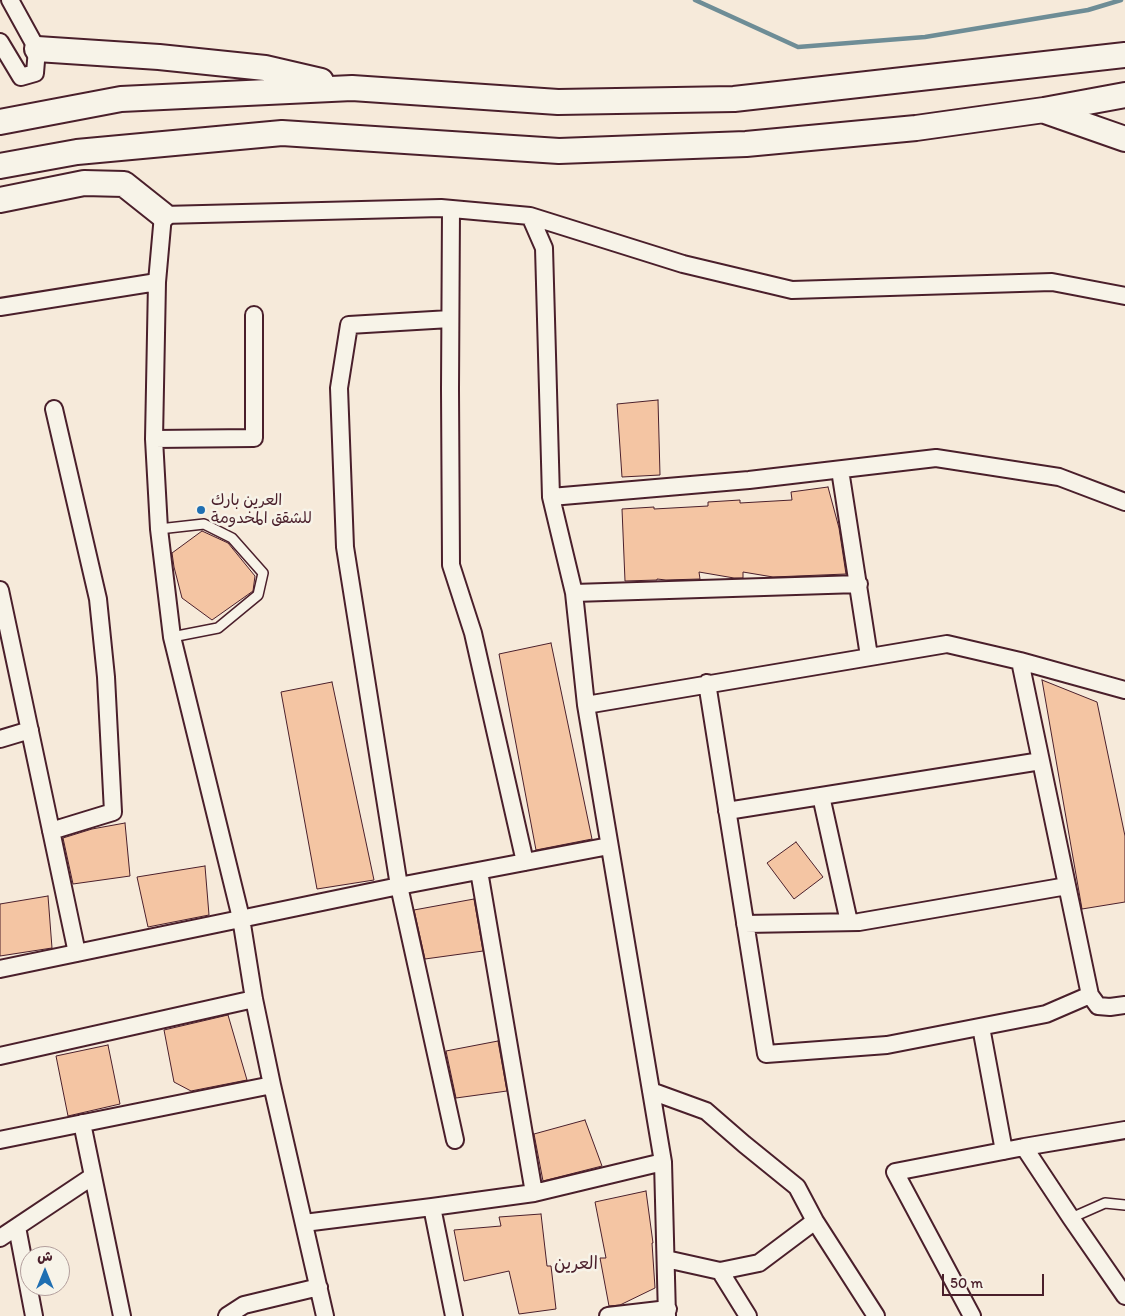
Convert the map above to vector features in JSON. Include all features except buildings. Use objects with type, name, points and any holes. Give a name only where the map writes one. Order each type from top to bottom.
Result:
[{"type":"main road","points":[[37,49],[265,68],[352,88]]},
{"type":"main road","points":[[0,122],[120,99],[352,88],[558,102],[734,99],[1125,55]]},
{"type":"main road","points":[[0,166],[77,152],[282,133],[559,151],[746,144],[916,128],[1044,110],[1125,95]]},
{"type":"main road","points":[[1044,110],[1125,139]]},
{"type":"main road","points":[[0,200],[84,183],[124,184],[163,214]]},
{"type":"street","points":[[0,42],[21,77],[34,73],[37,49],[10,0]]},
{"type":"street","points":[[451,209],[451,565],[473,633],[525,862]]},
{"type":"street","points":[[325,1316],[272,1085],[254,999],[241,918],[172,637],[158,529],[154,439],[157,282],[163,214],[451,209],[530,216],[683,264],[792,290],[1052,282],[1125,296]]},
{"type":"street","points":[[530,216],[544,248],[551,497],[574,593],[586,704],[663,1162],[668,1312],[608,1316]]},
{"type":"street","points":[[0,307],[157,282]]},
{"type":"street","points":[[154,439],[254,438],[254,315]]},
{"type":"street","points":[[450,319],[349,325],[340,388],[345,547],[399,886],[455,1140]]},
{"type":"street","points":[[51,831],[112,812],[106,677],[98,600],[54,409]]},
{"type":"street","points":[[551,497],[749,480],[936,458],[1059,477],[1125,502]]},
{"type":"street","points":[[840,470],[870,656]]},
{"type":"street","points":[[574,593],[859,584]]},
{"type":"street","points":[[0,590],[77,953]]},
{"type":"street","points":[[586,704],[947,644],[1020,661],[1125,690]]},
{"type":"street","points":[[1020,661],[1090,996],[1098,1006],[1125,1006]]},
{"type":"street","points":[[707,683],[766,1054],[887,1045],[1046,1014],[1090,996]]},
{"type":"street","points":[[0,739],[30,730]]},
{"type":"street","points":[[727,811],[1041,761]]},
{"type":"street","points":[[821,796],[849,922]]},
{"type":"street","points":[[0,969],[399,886],[610,846]]},
{"type":"street","points":[[479,871],[534,1193]]},
{"type":"street","points":[[745,924],[859,922],[1067,886]]},
{"type":"street","points":[[0,1056],[254,999]]},
{"type":"street","points":[[981,1027],[1004,1151]]},
{"type":"street","points":[[0,1140],[272,1085]]},
{"type":"street","points":[[651,1091],[706,1111],[797,1187],[815,1221],[876,1316]]},
{"type":"street","points":[[82,1123],[122,1316]]},
{"type":"street","points":[[972,1316],[895,1172],[1125,1130]]},
{"type":"street","points":[[1024,1147],[1070,1218],[1125,1296]]},
{"type":"street","points":[[304,1223],[432,1208],[534,1193],[663,1162]]},
{"type":"street","points":[[0,1238],[93,1176]]},
{"type":"street","points":[[432,1208],[454,1316]]},
{"type":"street","points":[[666,1259],[720,1271],[759,1263],[815,1221]]},
{"type":"street","points":[[18,1227],[34,1316]]},
{"type":"street","points":[[720,1271],[748,1316]]},
{"type":"street","points":[[227,1316],[244,1305],[319,1286]]},
{"type":"lane","points":[[158,529],[204,524],[232,538],[264,574],[258,595],[218,628],[172,637]]},
{"type":"lane","points":[[1070,1218],[1105,1203],[1125,1205]]},
{"type":"waterway","points":[[695,0],[798,47],[925,37],[1088,10],[1121,0]]},
{"type":"place","name":"العرين بارك للشقق المخدومة","points":[[201,510]]},
{"type":"district","name":"العرين","points":[[576,1264]]}]
